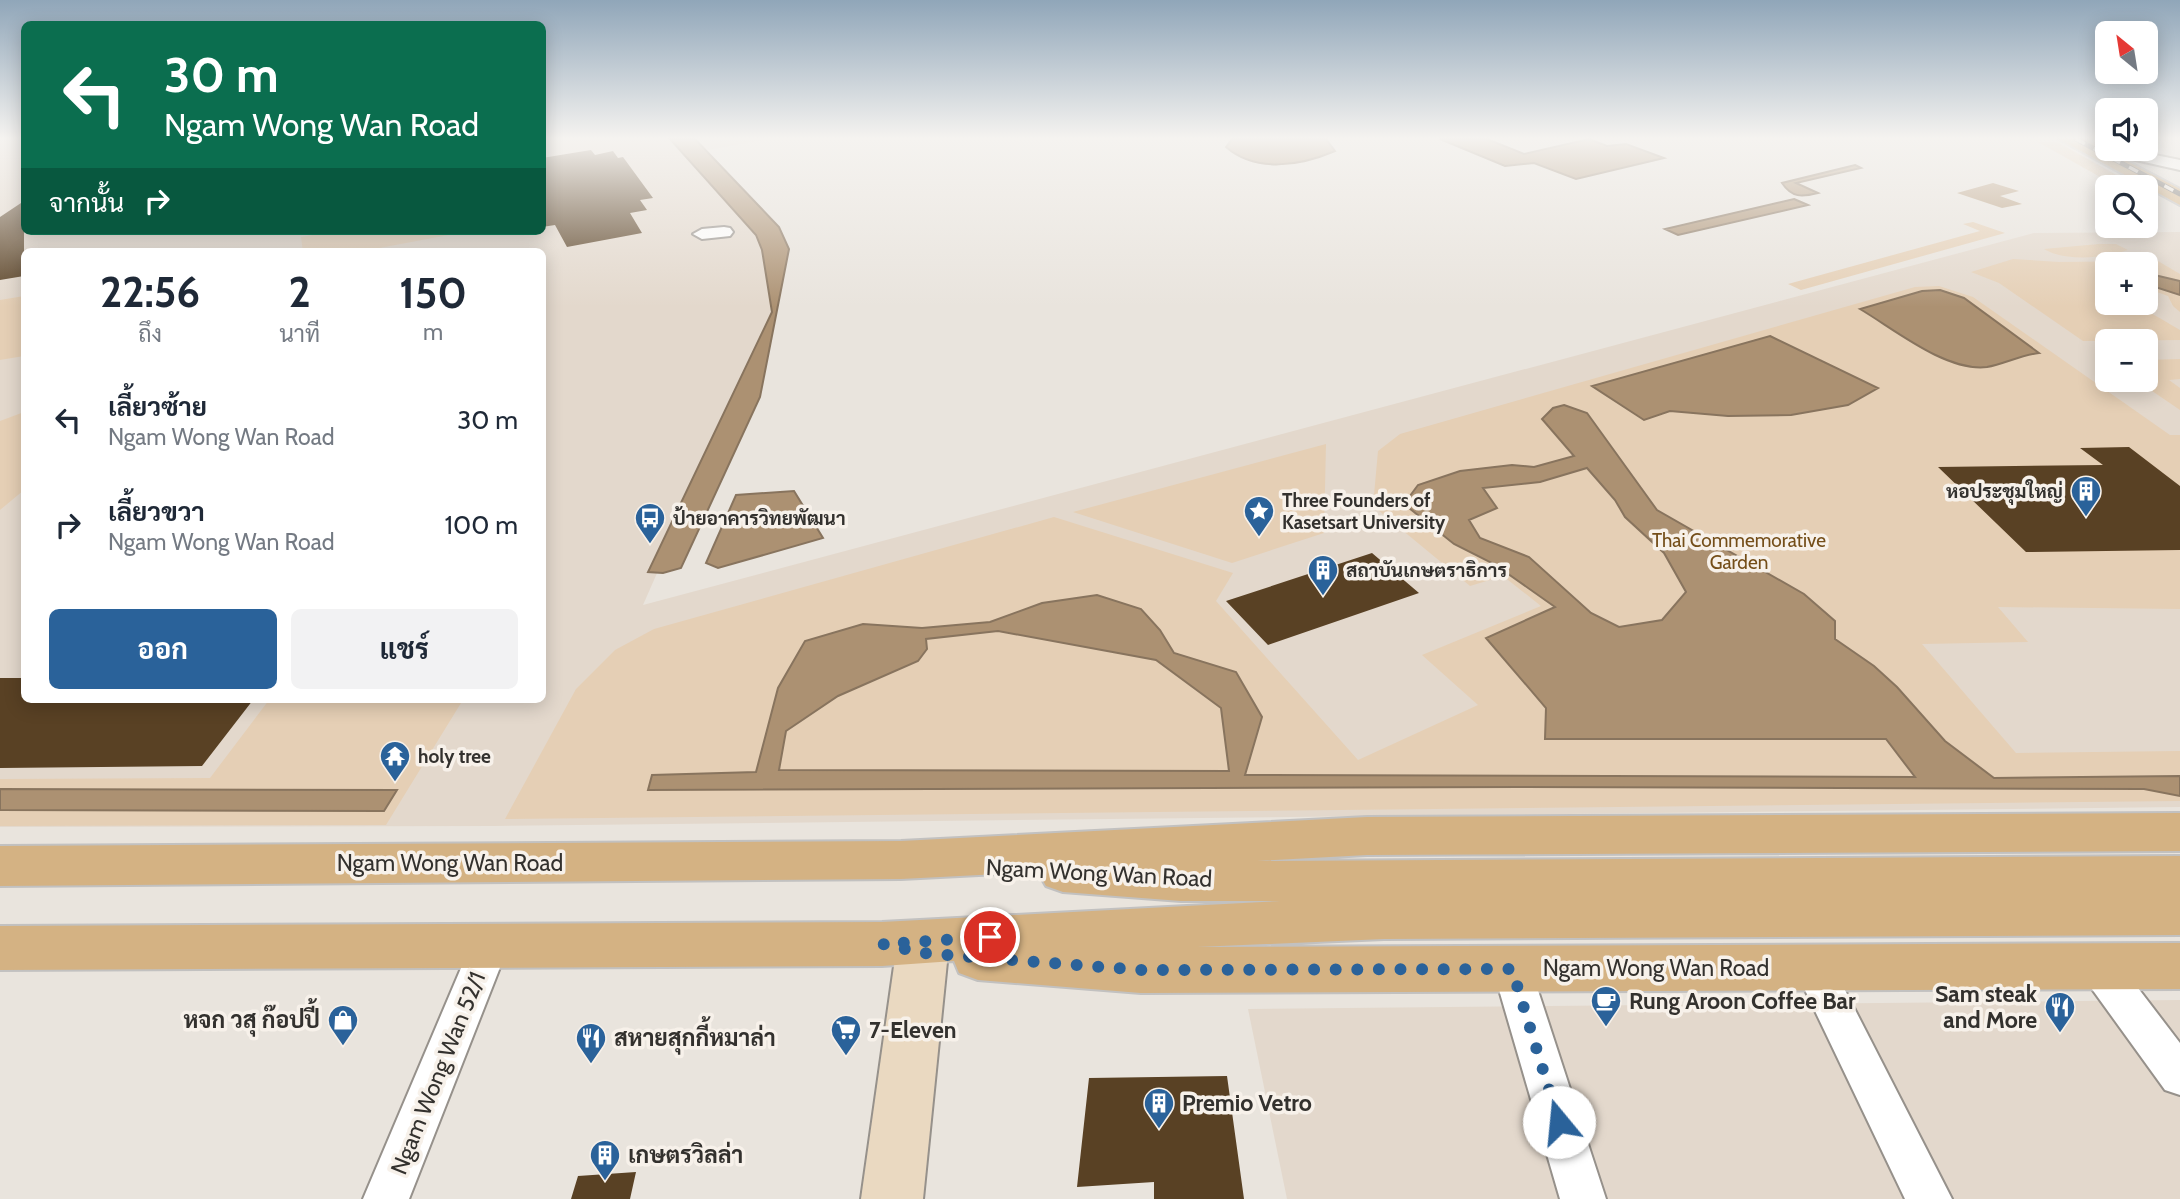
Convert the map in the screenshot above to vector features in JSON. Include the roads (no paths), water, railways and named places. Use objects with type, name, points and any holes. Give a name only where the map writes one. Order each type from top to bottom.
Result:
[{"type":"main road","name":"Ngam Wong Wan Road","points":[[0,866],[901,860],[1367,835],[2180,832]]},
{"type":"main road","name":"Ngam Wong Wan Road","points":[[901,860],[1181,881],[2180,876]]},
{"type":"main road","name":"Ngam Wong Wan Road","points":[[0,948],[902,948],[1152,927],[1384,918],[2180,914]]},
{"type":"main road","name":"Ngam Wong Wan Road","points":[[902,948],[1141,970],[2180,966]]},
{"type":"street","points":[[702,234],[724,232]]},
{"type":"street","name":"Ngam Wong Wan 52/1","points":[[386,1199],[489,947]]},
{"type":"street","points":[[892,1199],[902,948]]},
{"type":"street","points":[[2098,966],[2180,1076]]},
{"type":"street","points":[[1813,967],[1929,1199]]},
{"type":"street","points":[[1512,969],[1583,1199]]},
{"type":"place","name":"หอประชุมใหญ่","points":[[2086,518]]},
{"type":"place","name":"Three Founders of Kasetsart University","points":[[1259,538]]},
{"type":"place","name":"ป้ายอาคารวิทยพัฒนา","points":[[650,545]]},
{"type":"place","name":"สถาบันเกษตราธิการ","points":[[1323,597]]},
{"type":"place","name":"holy tree","points":[[395,783]]},
{"type":"place","name":"Rung Aroon Coffee Bar","points":[[1606,1028]]},
{"type":"place","name":"Sam steak and More","points":[[2060,1034]]},
{"type":"place","name":"หจก วสุ ก๊อปปี้","points":[[343,1047]]},
{"type":"place","name":"7-Eleven","points":[[846,1057]]},
{"type":"place","name":"สหายสุกกี้หมาล่า","points":[[591,1065]]},
{"type":"place","name":"Premio Vetro","points":[[1159,1130]]},
{"type":"place","name":"เกษตรวิลล่า","points":[[605,1182]]},
{"type":"park label","name":"Thai Commemorative Garden","points":[[1739,551]]}]
